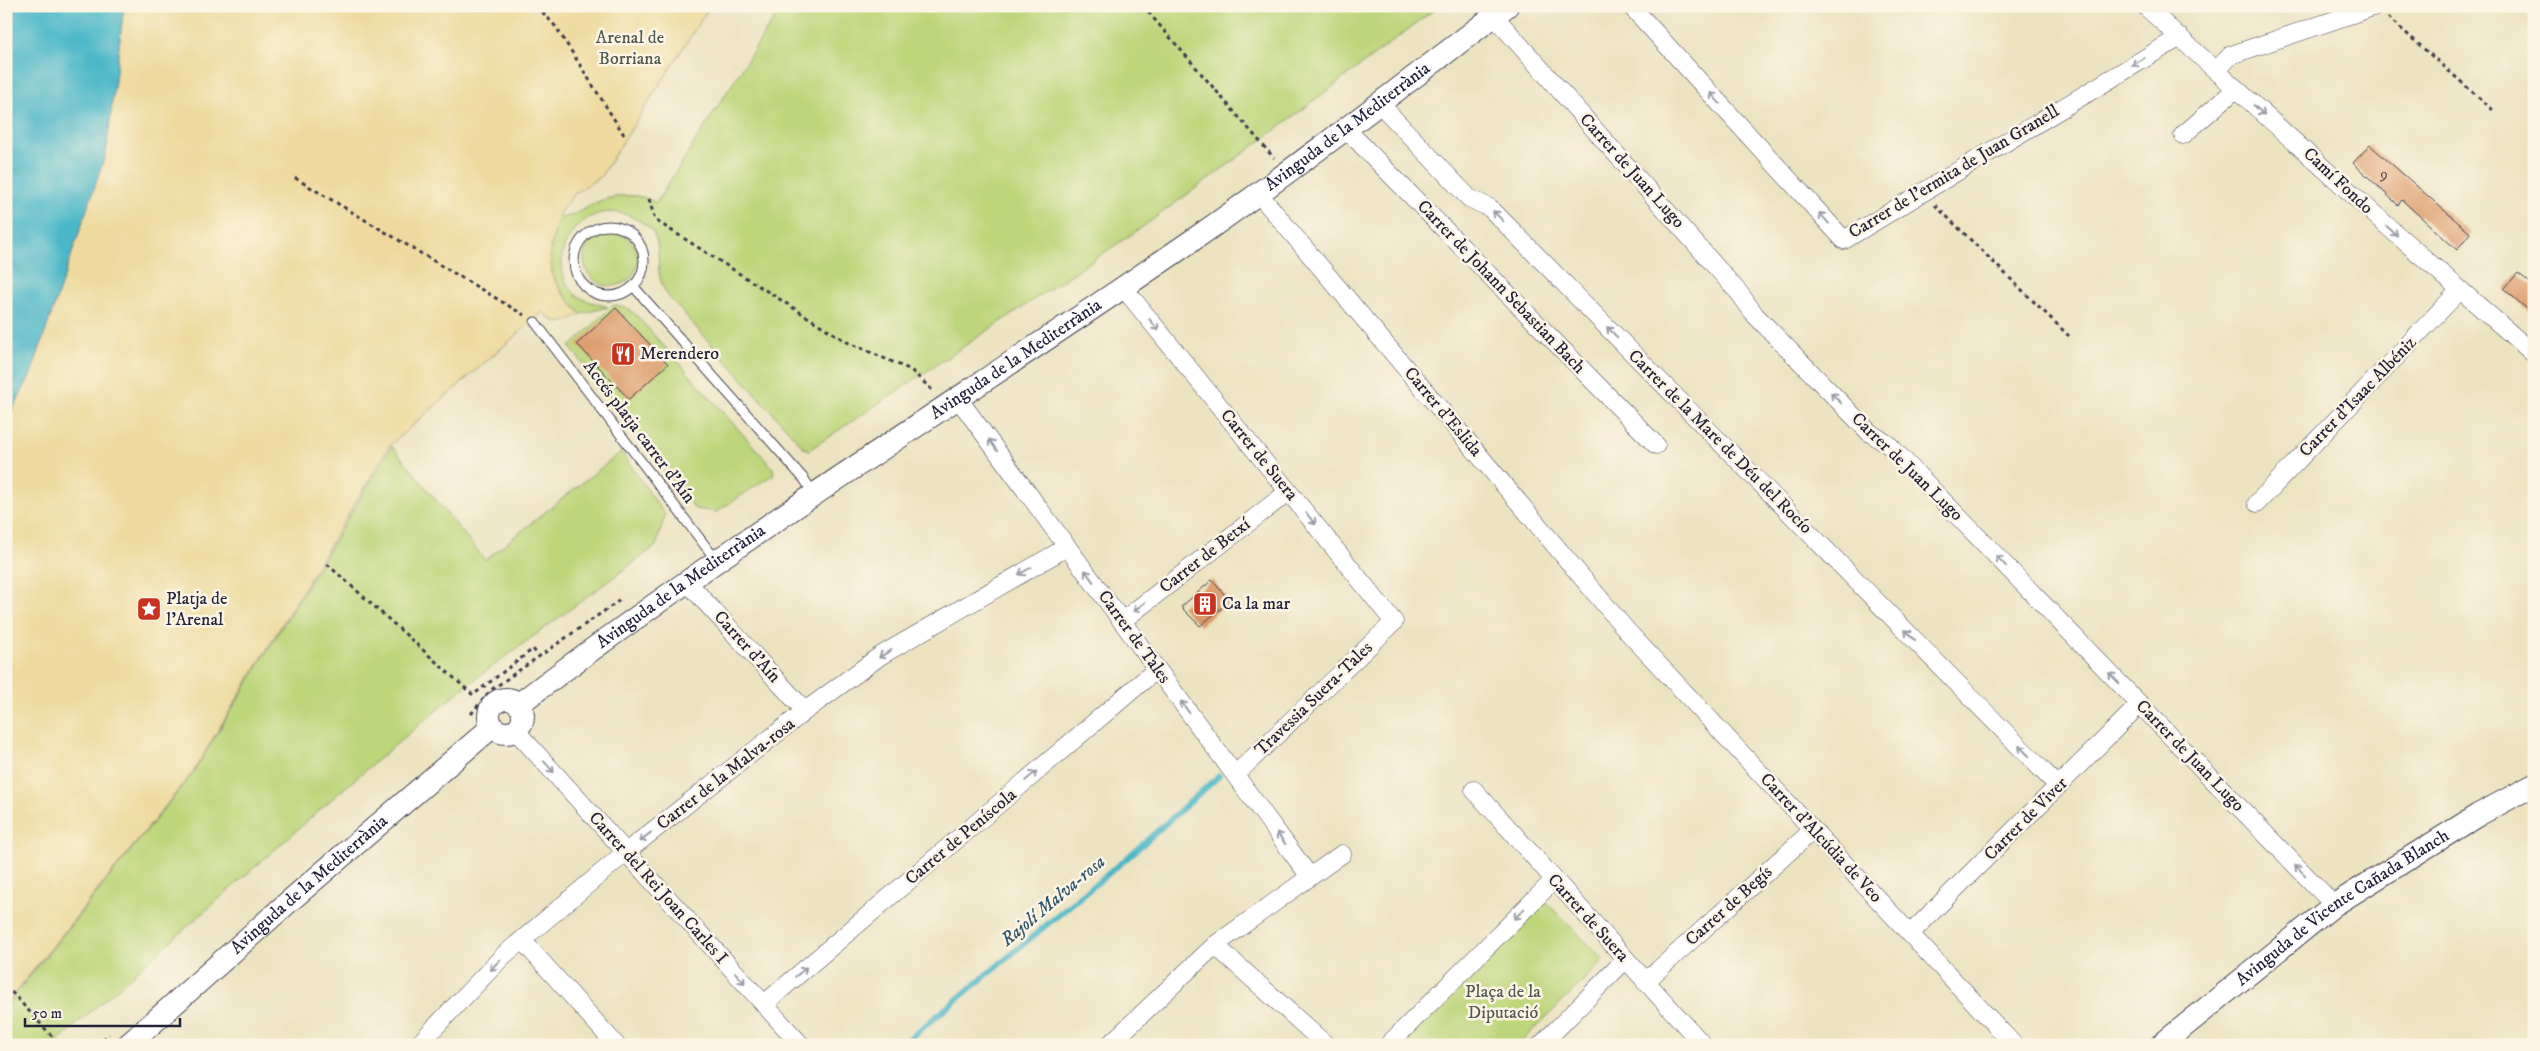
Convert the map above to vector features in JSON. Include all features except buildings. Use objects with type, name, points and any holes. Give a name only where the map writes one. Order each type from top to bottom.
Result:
[{"type":"street","name":"Carrer de l'ermita de Juan Granell","points":[[1631,6],[1844,240],[2180,37]]},
{"type":"street","name":"Camí Fondo","points":[[2145,6],[2459,291],[2534,354]]},
{"type":"street","points":[[2216,71],[2231,55],[2376,6]]},
{"type":"street","name":"Avinguda de la Mediterrània","points":[[519,704],[814,494],[1123,287],[1258,193],[1346,129],[1501,11]]},
{"type":"street","name":"Carrer de Juan Lugo","points":[[1501,11],[1740,294],[1755,315],[1868,432],[1890,446],[2334,905]]},
{"type":"street","points":[[2184,135],[2236,89]]},
{"type":"street","name":"Carrer de la Mare de Déu del Rocío","points":[[1379,103],[1469,198],[1490,208],[2058,786]]},
{"type":"street","name":"Carrer de Johann Sebastian Bach","points":[[1346,129],[1656,445]]},
{"type":"street","name":"Carrer d'Eslida","points":[[1258,193],[1628,632]]},
{"type":"street","name":"Carrer de Suera","points":[[1123,287],[1394,622]]},
{"type":"street","name":"Carrer d'Isaac Albéniz","points":[[2257,503],[2459,291]]},
{"type":"street","name":"Carrer de Tales","points":[[958,397],[1310,877]]},
{"type":"street","name":"Carrer de Betxí","points":[[1122,621],[1288,492]]},
{"type":"street","name":"Carrer de la Malva-rosa","points":[[418,1045],[504,956],[522,940],[626,852],[805,712],[880,656],[1067,547]]},
{"type":"street","name":"Carrer d'Aín","points":[[688,582],[805,712]]},
{"type":"street","name":"Travessia Suera-Tales","points":[[1235,775],[1394,622]]},
{"type":"street","name":"Carrer d'Alcúdia de Veo","points":[[1628,632],[2014,1045]]},
{"type":"street","name":"Carrer de Peníscola","points":[[764,1004],[1157,669]]},
{"type":"street","points":[[510,699],[519,704],[524,715],[523,722],[516,731],[501,733],[492,727],[489,712],[495,703],[510,699]]},
{"type":"street","name":"Carrer de Viver","points":[[1911,933],[2140,704]]},
{"type":"street","name":"Avinguda de la Mediterrània","points":[[128,1045],[285,905],[492,727]]},
{"type":"street","name":"Carrer del Rei Joan Carles I","points":[[516,731],[801,1045]]},
{"type":"street","name":"Avinguda de Vicente Cañada Blanch","points":[[2161,1045],[2334,905],[2478,815],[2534,785]]},
{"type":"street","name":"Carrer de Suera","points":[[1474,790],[1703,1045]]},
{"type":"street","name":"Carrer de Begís","points":[[1645,982],[1813,830]]},
{"type":"street","points":[[1109,1045],[1215,945],[1342,854]]},
{"type":"street","points":[[1388,1045],[1554,880]]},
{"type":"street","points":[[522,940],[616,1045]]},
{"type":"street","points":[[1215,945],[1326,1045]]},
{"type":"street","points":[[1541,1045],[1625,960]]},
{"type":"lane","points":[[608,225],[620,227],[631,232],[640,242],[644,253],[645,265],[642,277],[634,287],[624,294],[611,296],[599,295],[588,290],[577,275],[574,257],[578,245],[585,235],[595,228],[608,225]]},
{"type":"lane","points":[[634,287],[804,479],[814,494]]},
{"type":"lane","name":"Accés platja carrer d'Aín","points":[[535,322],[717,562]]},
{"type":"path","points":[[537,6],[556,28],[626,138]]},
{"type":"path","points":[[1143,6],[1276,161]]},
{"type":"path","points":[[2376,6],[2494,111]]},
{"type":"path","points":[[295,178],[535,322]]},
{"type":"path","points":[[1922,193],[2069,336]]},
{"type":"path","points":[[649,199],[655,220],[848,342],[911,370],[934,392]]},
{"type":"path","points":[[327,564],[473,695],[534,649],[553,679]]},
{"type":"path","points":[[6,986],[60,1045]]},
{"type":"green space","points":[[782,6],[1439,6],[1266,137],[1141,228],[809,450],[804,448],[668,296],[660,278],[656,239],[652,231],[645,224],[630,216],[612,212],[596,215],[582,222],[571,234],[564,248],[562,263],[564,278],[573,292],[584,300],[608,307],[581,314],[562,292],[552,270],[550,259],[554,233],[559,218],[572,215],[599,202],[615,197],[641,197],[656,203]]},
{"type":"green space","points":[[611,232],[621,234],[630,240],[636,249],[638,259],[636,269],[630,278],[621,284],[611,286],[601,284],[592,278],[586,269],[584,259],[586,249],[592,240],[601,234]]},
{"type":"green space","points":[[614,305],[626,307],[636,315],[773,468],[774,474],[716,512],[695,509],[570,347]]},
{"type":"green space","points":[[392,446],[485,560],[621,452],[665,515],[656,546],[462,689],[356,778],[53,1045],[6,1045],[6,1006],[193,773]]},
{"type":"green space","name":"Plaça de la Diputació","points":[[1546,902],[1604,960],[1518,1045],[1401,1045]]},
{"type":"sand","name":"Platja de l'Arenal","points":[[124,6],[710,6],[601,176],[574,194],[560,212],[550,248],[552,275],[563,294],[581,314],[565,322],[557,322],[543,312],[390,445],[193,772],[6,1004],[6,422],[31,374],[106,153]]},
{"type":"water","points":[[6,6],[124,6],[106,153],[31,374],[6,422]]},
{"type":"waterway","name":"Rajolí Malva-rosa","points":[[902,1045],[1126,859],[1219,776]]},
{"type":"place","name":"Merendero","points":[[623,354]]},
{"type":"place","name":"Ca la mar","points":[[1205,604]]},
{"type":"place","name":"Platja de l'Arenal","points":[[149,609]]},
{"type":"park label","name":"Arenal de Borriana","points":[[630,48]]}]
